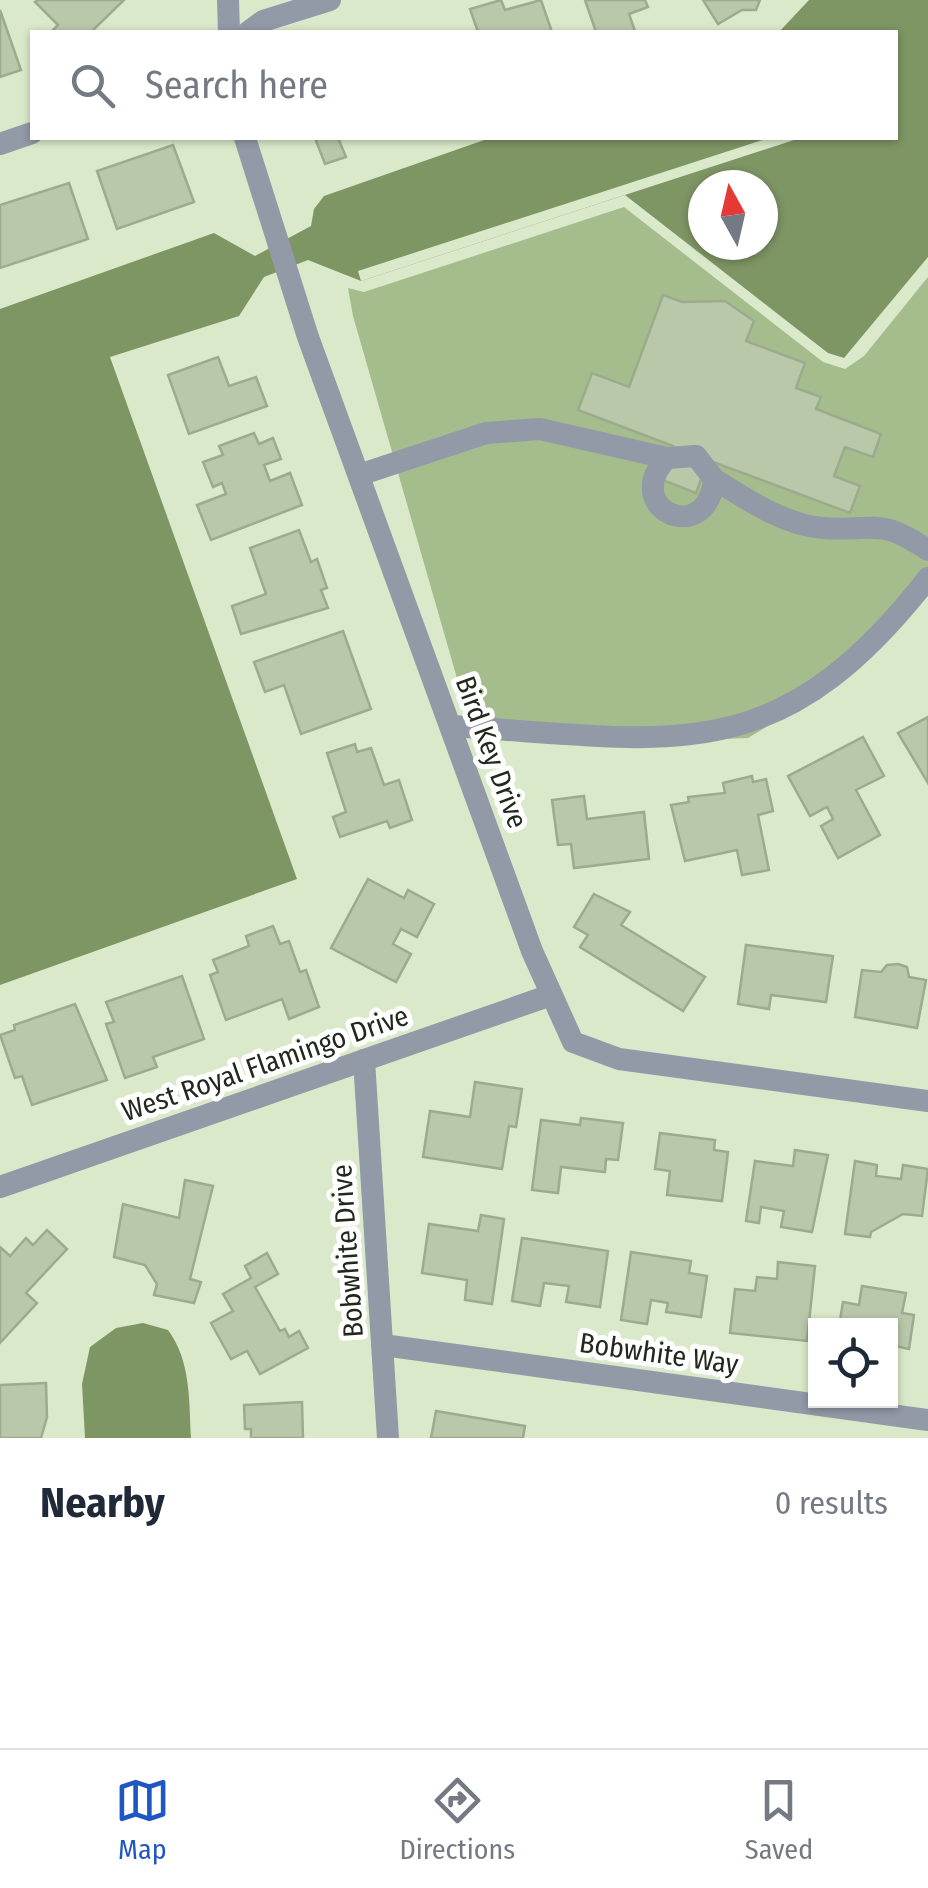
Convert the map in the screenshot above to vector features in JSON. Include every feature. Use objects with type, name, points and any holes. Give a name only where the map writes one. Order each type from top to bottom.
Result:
[{"type":"street","points":[[228,0],[229,30]]},
{"type":"street","points":[[251,30],[262,22],[330,0]]},
{"type":"street","points":[[0,144],[30,134]]},
{"type":"street","name":"Bird Key Drive","points":[[244,140],[308,336],[550,995],[572,1042],[601,1056],[928,1102]]},
{"type":"street","points":[[359,475],[486,433],[540,430],[667,458],[696,456],[714,479],[757,506],[820,528],[884,525],[928,550]]},
{"type":"street","points":[[667,458],[654,472],[651,492],[661,510],[679,518],[699,514],[712,499],[714,479]]},
{"type":"street","points":[[451,726],[654,740],[708,733],[761,718],[810,694],[854,662],[928,578]]},
{"type":"street","name":"West Royal Flamingo Drive","points":[[0,1187],[550,995]]},
{"type":"street","name":"Bobwhite Drive","points":[[364,1060],[388,1438]]},
{"type":"street","name":"Bobwhite Way","points":[[383,1345],[928,1420]]},
{"type":"shaded area","points":[[809,0],[928,0],[928,257],[844,358],[828,353],[709,260],[778,260],[778,170],[688,170],[688,244],[625,195],[361,281],[308,260],[264,277],[239,316],[110,357],[297,879],[0,985],[0,309],[214,233],[255,256],[311,226],[314,209],[324,196],[484,140],[898,140],[898,30],[781,30]]},
{"type":"shaded area","points":[[624,207],[823,362],[845,369],[864,356],[928,277],[928,571],[815,697],[748,738],[584,745],[471,727],[348,288],[364,292]]},
{"type":"shaded area","points":[[143,1323],[168,1330],[176,1342],[187,1381],[191,1438],[85,1438],[82,1384],[90,1347],[116,1328]]},
{"type":"pier","points":[[763,140],[794,140],[702,170],[688,170],[688,174],[361,281],[358,271]]},
{"type":"building","points":[[124,0],[93,30],[53,30],[58,25],[35,2]]},
{"type":"building","points":[[501,0],[505,10],[541,0],[551,30],[477,30],[470,9]]},
{"type":"building","points":[[585,0],[645,0],[648,7],[629,14],[635,30],[595,30]]},
{"type":"building","points":[[703,0],[760,0],[756,10],[742,10],[718,24]]},
{"type":"building","points":[[0,10],[21,70],[0,77]]},
{"type":"building","points":[[316,140],[339,140],[346,157],[325,164]]},
{"type":"building","points":[[173,145],[194,202],[117,229],[97,171]]},
{"type":"building","points":[[69,183],[88,239],[0,268],[0,205]]},
{"type":"building","points":[[663,295],[682,302],[725,301],[754,321],[746,341],[805,363],[796,388],[821,397],[816,409],[881,434],[873,457],[845,447],[834,476],[860,486],[850,513],[708,460],[696,493],[660,479],[673,446],[578,410],[592,373],[629,387]]},
{"type":"building","points":[[218,357],[229,386],[256,377],[267,406],[189,434],[168,375]]},
{"type":"building","points":[[254,433],[259,444],[273,438],[281,459],[264,465],[270,481],[290,473],[302,505],[211,540],[197,505],[226,494],[222,483],[213,487],[203,462],[223,455],[219,446]]},
{"type":"building","points":[[299,530],[311,562],[317,559],[327,588],[321,590],[328,608],[241,634],[232,606],[266,594],[250,548]]},
{"type":"building","points":[[343,631],[371,709],[301,734],[284,685],[265,692],[254,662]]},
{"type":"building","points":[[928,717],[928,783],[898,733]]},
{"type":"building","points":[[863,737],[884,776],[856,790],[880,835],[838,858],[821,826],[833,819],[827,807],[810,816],[788,776]]},
{"type":"building","points":[[355,744],[357,752],[371,748],[384,785],[399,780],[412,820],[390,828],[387,821],[340,837],[333,817],[346,812],[327,753]]},
{"type":"building","points":[[752,776],[753,782],[766,779],[773,811],[758,815],[769,870],[742,875],[737,850],[685,861],[671,805],[689,802],[688,797],[725,793],[723,783]]},
{"type":"building","points":[[584,796],[587,819],[644,812],[649,859],[574,868],[571,844],[558,845],[552,800]]},
{"type":"building","points":[[368,879],[404,898],[408,890],[434,904],[417,937],[401,929],[393,944],[411,954],[396,982],[331,948]]},
{"type":"building","points":[[594,894],[630,912],[621,925],[705,977],[683,1011],[580,947],[588,935],[574,927]]},
{"type":"building","points":[[273,926],[280,944],[289,941],[300,972],[306,970],[319,1007],[289,1019],[282,999],[226,1020],[210,975],[218,972],[213,960],[249,946],[246,936]]},
{"type":"building","points":[[746,945],[833,956],[826,1002],[771,995],[769,1009],[738,1004]]},
{"type":"building","points":[[887,965],[907,967],[909,977],[926,980],[917,1028],[855,1017],[862,970],[881,972]]},
{"type":"building","points":[[182,976],[204,1039],[153,1057],[157,1067],[125,1078],[106,1024],[114,1022],[106,1002]]},
{"type":"building","points":[[75,1004],[107,1080],[32,1105],[22,1076],[15,1078],[0,1035],[15,1030],[14,1025]]},
{"type":"building","points":[[475,1082],[522,1089],[516,1127],[509,1126],[502,1169],[423,1157],[430,1111],[470,1117]]},
{"type":"building","points":[[581,1118],[623,1123],[618,1160],[606,1159],[605,1172],[561,1167],[558,1193],[532,1190],[541,1120],[580,1125]]},
{"type":"building","points":[[660,1133],[715,1140],[714,1150],[728,1152],[722,1201],[667,1195],[670,1171],[655,1169]]},
{"type":"building","points":[[795,1150],[828,1155],[812,1232],[781,1227],[784,1211],[761,1207],[759,1223],[746,1221],[755,1161],[793,1166]]},
{"type":"building","points":[[855,1161],[877,1165],[876,1176],[901,1179],[903,1165],[928,1169],[922,1216],[903,1214],[871,1232],[870,1237],[845,1234]]},
{"type":"building","points":[[185,1180],[213,1186],[190,1279],[201,1282],[194,1303],[154,1295],[157,1284],[145,1265],[114,1257],[123,1204],[179,1218]]},
{"type":"building","points":[[481,1215],[504,1219],[492,1304],[465,1300],[467,1280],[422,1273],[429,1224],[478,1231]]},
{"type":"building","points":[[47,1230],[67,1249],[26,1293],[37,1303],[0,1343],[0,1247],[10,1256],[26,1238],[33,1245]]},
{"type":"building","points":[[522,1238],[608,1251],[600,1307],[566,1302],[569,1286],[544,1283],[540,1306],[512,1301]]},
{"type":"building","points":[[631,1252],[691,1261],[689,1273],[707,1276],[701,1317],[666,1312],[668,1303],[651,1300],[647,1324],[621,1320]]},
{"type":"building","points":[[267,1253],[278,1274],[255,1287],[280,1331],[285,1329],[289,1337],[299,1331],[308,1348],[260,1374],[247,1351],[231,1359],[211,1323],[233,1311],[223,1294],[251,1278],[245,1266]]},
{"type":"building","points":[[778,1262],[815,1266],[807,1341],[730,1333],[735,1289],[755,1291],[757,1277],[777,1279]]},
{"type":"building","points":[[862,1286],[906,1293],[902,1313],[914,1315],[909,1349],[898,1347],[898,1318],[840,1318],[843,1302],[859,1305]]},
{"type":"building","points":[[46,1383],[47,1417],[41,1438],[0,1438],[0,1385]]},
{"type":"building","points":[[302,1402],[303,1438],[251,1438],[251,1429],[245,1429],[244,1405]]},
{"type":"building","points":[[436,1411],[525,1426],[523,1438],[431,1438]]}]
